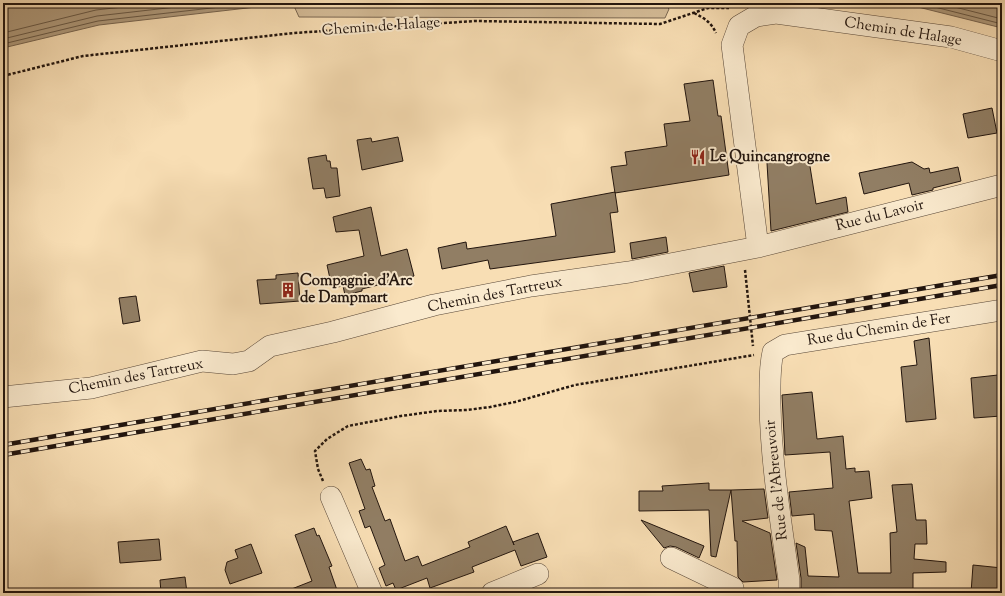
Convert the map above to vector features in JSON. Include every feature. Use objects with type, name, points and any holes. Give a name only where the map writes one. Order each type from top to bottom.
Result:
[{"type":"street","name":"Chemin de Halage","points":[[748,21],[776,13],[951,37],[1002,51]]},
{"type":"street","points":[[748,21],[732,45],[758,246]]},
{"type":"street","name":"Rue du Lavoir","points":[[758,246],[1002,185]]},
{"type":"street","name":"Chemin des Tartreux","points":[[3,397],[91,388],[202,361],[233,364],[249,361],[270,346],[334,332],[434,305],[531,286],[629,272],[758,246]]},
{"type":"street","name":"Rue du Chemin de Fer","points":[[762,361],[785,345],[1002,310]]},
{"type":"street","name":"Rue de l'Abreuvoir","points":[[762,361],[770,422],[776,487],[789,580],[789,593]]},
{"type":"street","points":[[331,497],[372,593]]},
{"type":"street","points":[[671,558],[733,588],[734,593]]},
{"type":"street","points":[[492,593],[538,574]]},
{"type":"path","name":"Chemin de Halage","points":[[3,76],[83,56],[294,33],[475,21],[660,24],[708,8],[750,8],[748,21]]},
{"type":"path","points":[[749,308],[752,338]]},
{"type":"path","points":[[331,497],[318,469],[315,451],[327,439],[348,426],[437,411],[467,410],[490,407],[575,386],[762,361]]},
{"type":"shaded area","points":[[308,3],[664,3],[669,9],[665,18],[299,17],[294,6]]},
{"type":"water","points":[[3,3],[291,3],[99,25],[3,48]]},
{"type":"water","points":[[902,3],[1002,3],[1002,28]]},
{"type":"building","points":[[713,80],[718,116],[721,116],[729,175],[615,193],[611,167],[627,165],[625,152],[667,146],[664,124],[690,121],[684,84]]},
{"type":"building","points":[[992,108],[997,133],[968,138],[963,114]]},
{"type":"building","points":[[398,137],[403,161],[362,170],[357,140],[371,138],[372,142]]},
{"type":"building","points":[[808,154],[816,204],[846,197],[848,212],[771,231],[767,163]]},
{"type":"building","points":[[326,155],[327,161],[330,161],[331,168],[337,168],[340,196],[326,198],[324,188],[313,189],[308,158]]},
{"type":"building","points":[[912,162],[924,169],[929,168],[930,173],[958,167],[961,181],[912,195],[909,183],[864,194],[859,173]]},
{"type":"building","points":[[615,192],[618,212],[610,213],[615,252],[490,269],[488,260],[442,269],[438,248],[466,242],[467,249],[556,236],[551,204]]},
{"type":"building","points":[[371,207],[381,256],[407,249],[414,276],[362,289],[362,291],[345,295],[343,286],[332,288],[327,265],[364,256],[359,230],[336,232],[333,217]]},
{"type":"building","points":[[666,237],[668,252],[632,259],[630,243]]},
{"type":"building","points":[[724,266],[727,287],[693,292],[689,273]]},
{"type":"building","points":[[298,273],[300,301],[260,304],[257,280],[276,279],[276,275]]},
{"type":"building","points":[[136,296],[140,321],[123,324],[119,298]]},
{"type":"building","points":[[929,338],[936,419],[906,422],[901,367],[917,365],[914,341]]},
{"type":"building","points":[[998,375],[1001,416],[974,418],[971,378]]},
{"type":"building","points":[[812,392],[817,439],[843,436],[846,469],[855,468],[855,472],[869,471],[872,498],[849,501],[858,573],[891,573],[890,533],[897,532],[892,485],[912,484],[916,520],[926,520],[927,544],[915,544],[914,559],[946,562],[946,572],[913,573],[913,593],[860,591],[860,593],[801,593],[801,578],[796,543],[805,547],[808,576],[839,577],[832,531],[815,530],[814,514],[792,516],[789,492],[833,488],[830,452],[785,455],[782,395]]},
{"type":"building","points":[[361,459],[366,470],[370,469],[375,486],[372,487],[385,521],[390,519],[405,561],[418,556],[422,566],[470,547],[468,542],[506,526],[514,545],[513,542],[538,533],[547,557],[521,566],[515,550],[472,567],[474,572],[430,588],[427,578],[396,590],[393,583],[386,586],[379,568],[385,565],[370,526],[365,528],[359,511],[365,509],[349,463]]},
{"type":"building","points":[[709,483],[709,490],[731,490],[716,557],[711,556],[709,510],[639,511],[639,491],[663,491],[662,486]]},
{"type":"building","points":[[764,489],[768,518],[742,521],[770,533],[777,580],[743,582],[738,577],[737,541],[735,541],[731,490]]},
{"type":"building","points":[[641,520],[704,546],[699,558],[676,547],[670,546],[664,548]]},
{"type":"building","points":[[314,528],[317,536],[319,535],[332,566],[329,567],[338,593],[285,593],[284,592],[312,581],[295,535]]},
{"type":"building","points":[[159,539],[161,560],[120,563],[118,542]]},
{"type":"building","points":[[251,544],[262,573],[230,584],[225,570],[227,562],[238,558],[235,550]]},
{"type":"building","points":[[973,565],[1002,568],[1002,593],[971,593]]},
{"type":"building","points":[[185,577],[187,593],[161,593],[160,580]]},
{"type":"railway","points":[[3,445],[1002,275]]},
{"type":"railway","points":[[3,455],[1002,285]]},
{"type":"place","name":"Le Quincangrogne","points":[[698,157]]},
{"type":"place","name":"Compagnie d'Arc de Dampmart","points":[[288,290]]}]
